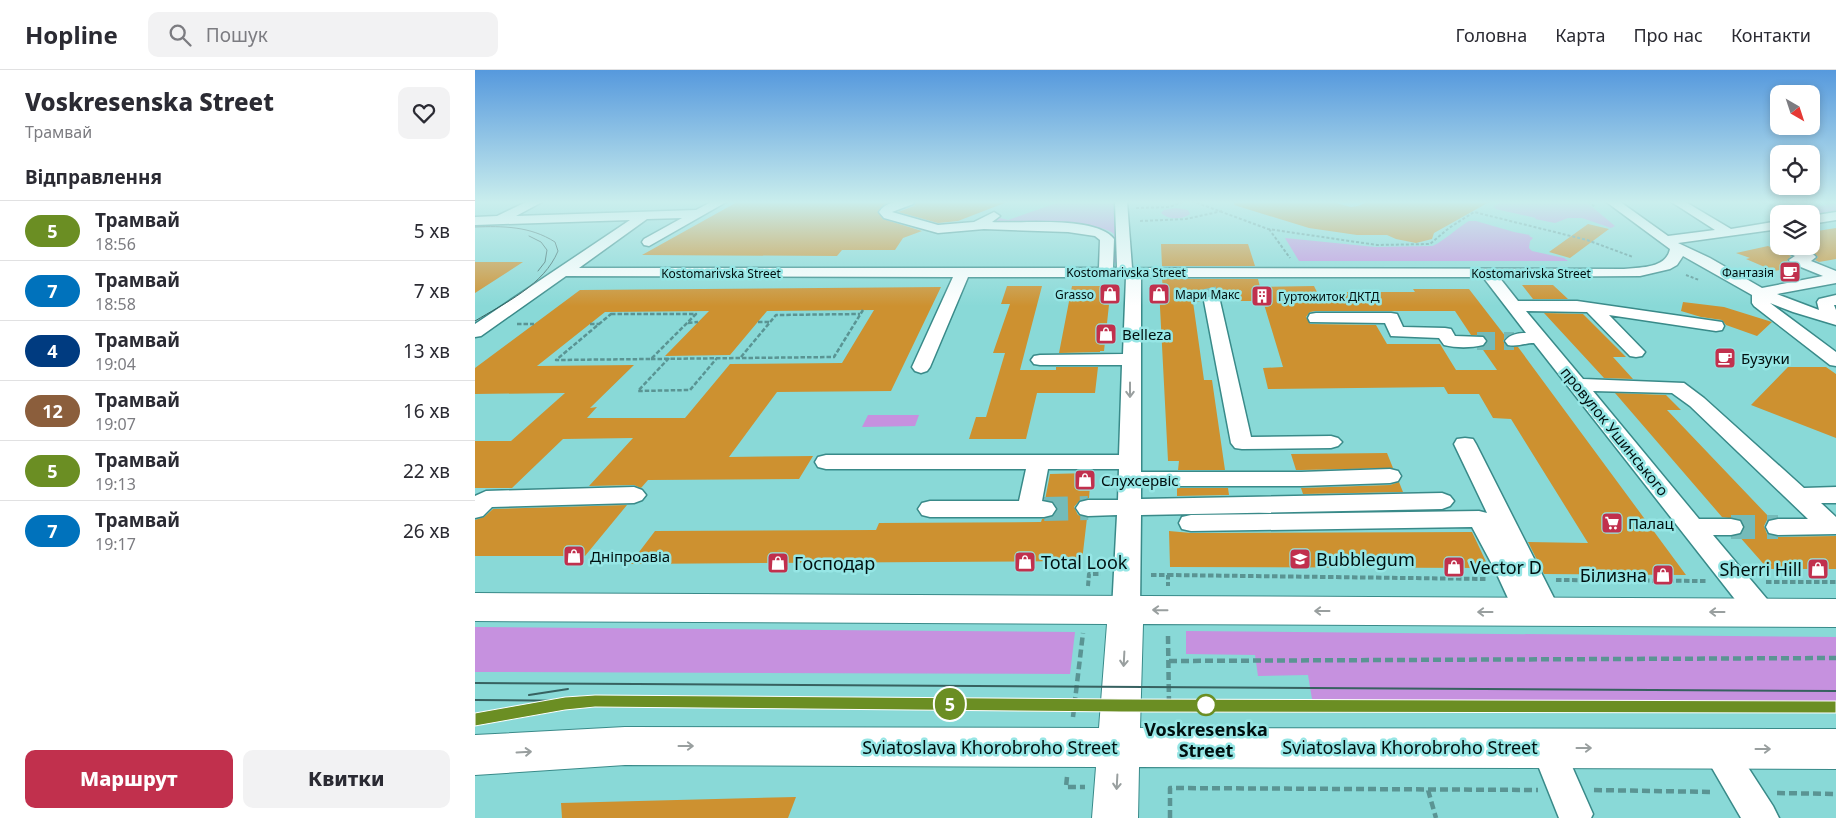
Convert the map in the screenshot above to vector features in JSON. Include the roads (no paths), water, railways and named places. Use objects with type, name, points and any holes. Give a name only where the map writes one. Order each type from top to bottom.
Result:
[{"type":"main road","points":[[475,607],[1836,613]]},
{"type":"main road","points":[[1103,803],[1119,746],[1126,610]]},
{"type":"main road","name":"Sviatoslava Khorobroho Street","points":[[475,755],[625,746],[1836,749]]},
{"type":"street","points":[[475,332],[614,236]]},
{"type":"street","points":[[649,242],[660,236]]},
{"type":"street","points":[[1105,236],[1107,240],[1106,272]]},
{"type":"street","points":[[1125,236],[1129,272],[1131,470],[1126,610]]},
{"type":"street","points":[[1660,236],[1671,244],[1765,295],[1799,310],[1834,311]]},
{"type":"street","points":[[1671,244],[1714,236]]},
{"type":"street","name":"Kostomarivska Street","points":[[562,272],[1624,273],[1647,271],[1674,262],[1677,255],[1671,244]]},
{"type":"street","points":[[1805,255],[1809,257],[1796,260],[1836,277]]},
{"type":"street","points":[[921,367],[963,272]]},
{"type":"street","points":[[1207,272],[1242,443],[1331,442]]},
{"type":"street","name":"провулок Ушинського","points":[[1487,272],[1763,613]]},
{"type":"street","points":[[1836,277],[1765,295],[1760,303],[1836,361]]},
{"type":"street","points":[[1514,306],[1577,306],[1717,326]]},
{"type":"street","points":[[1592,308],[1636,352]]},
{"type":"street","points":[[1316,318],[1391,318],[1397,332],[1445,333],[1450,341],[1477,341]]},
{"type":"street","points":[[1514,341],[1519,338],[1541,338]]},
{"type":"street","points":[[1040,360],[1130,359]]},
{"type":"street","points":[[1579,385],[1677,387],[1697,402],[1832,527],[1779,527]]},
{"type":"street","points":[[1465,444],[1538,612]]},
{"type":"street","points":[[826,462],[1038,462],[1131,470],[1301,479],[1390,476]]},
{"type":"street","points":[[930,509],[1037,509],[1038,462]]},
{"type":"street","points":[[475,510],[486,499],[634,495]]},
{"type":"street","points":[[1800,496],[1836,495]]},
{"type":"street","points":[[1088,508],[1442,501]]},
{"type":"street","points":[[1191,523],[1479,519],[1508,570],[1538,612]]},
{"type":"street","points":[[1693,527],[1731,527]]},
{"type":"street","points":[[1547,748],[1570,802]]},
{"type":"street","points":[[1717,749],[1753,805]]},
{"type":"tunnel","points":[[1209,288],[1212,301]]},
{"type":"tunnel","points":[[1477,341],[1514,341]]},
{"type":"tunnel","points":[[1044,509],[1088,508]]},
{"type":"tunnel","points":[[1731,527],[1778,527]]},
{"type":"tram line","points":[[529,236],[541,242],[547,250],[545,262],[538,271]]},
{"type":"tram line","points":[[475,321],[523,292],[552,263],[558,251],[555,242],[543,236]]},
{"type":"tram line","points":[[475,683],[1836,691]]},
{"type":"tram line","points":[[529,695],[568,689]]},
{"type":"tram line","points":[[475,700],[1121,706],[1836,707]]},
{"type":"tram line","name":"5","points":[[475,720],[523,710],[595,701],[1121,706],[1836,707]]},
{"type":"tram line","points":[[475,720],[553,706]]},
{"type":"place","name":"Фантазія","points":[[1790,272]]},
{"type":"place","name":"Grasso","points":[[1110,294]]},
{"type":"place","name":"Мари Макс","points":[[1159,294]]},
{"type":"place","name":"Гуртожиток ДКТД","points":[[1262,296]]},
{"type":"place","name":"Belleza","points":[[1106,334]]},
{"type":"place","name":"Бузуки","points":[[1725,358]]},
{"type":"place","name":"Слухсервіс","points":[[1085,480]]},
{"type":"place","name":"Палац","points":[[1612,523]]},
{"type":"place","name":"Дніпроавіа","points":[[574,556]]},
{"type":"place","name":"Bubblegum","points":[[1300,559]]},
{"type":"place","name":"Total Look","points":[[1025,562]]},
{"type":"place","name":"Господар","points":[[778,563]]},
{"type":"place","name":"Vector D","points":[[1454,567]]},
{"type":"place","name":"Sherri Hill","points":[[1818,569]]},
{"type":"place","name":"Білизна","points":[[1663,575]]},
{"type":"place","name":"Voskresenska Street","points":[[1206,705]]}]
